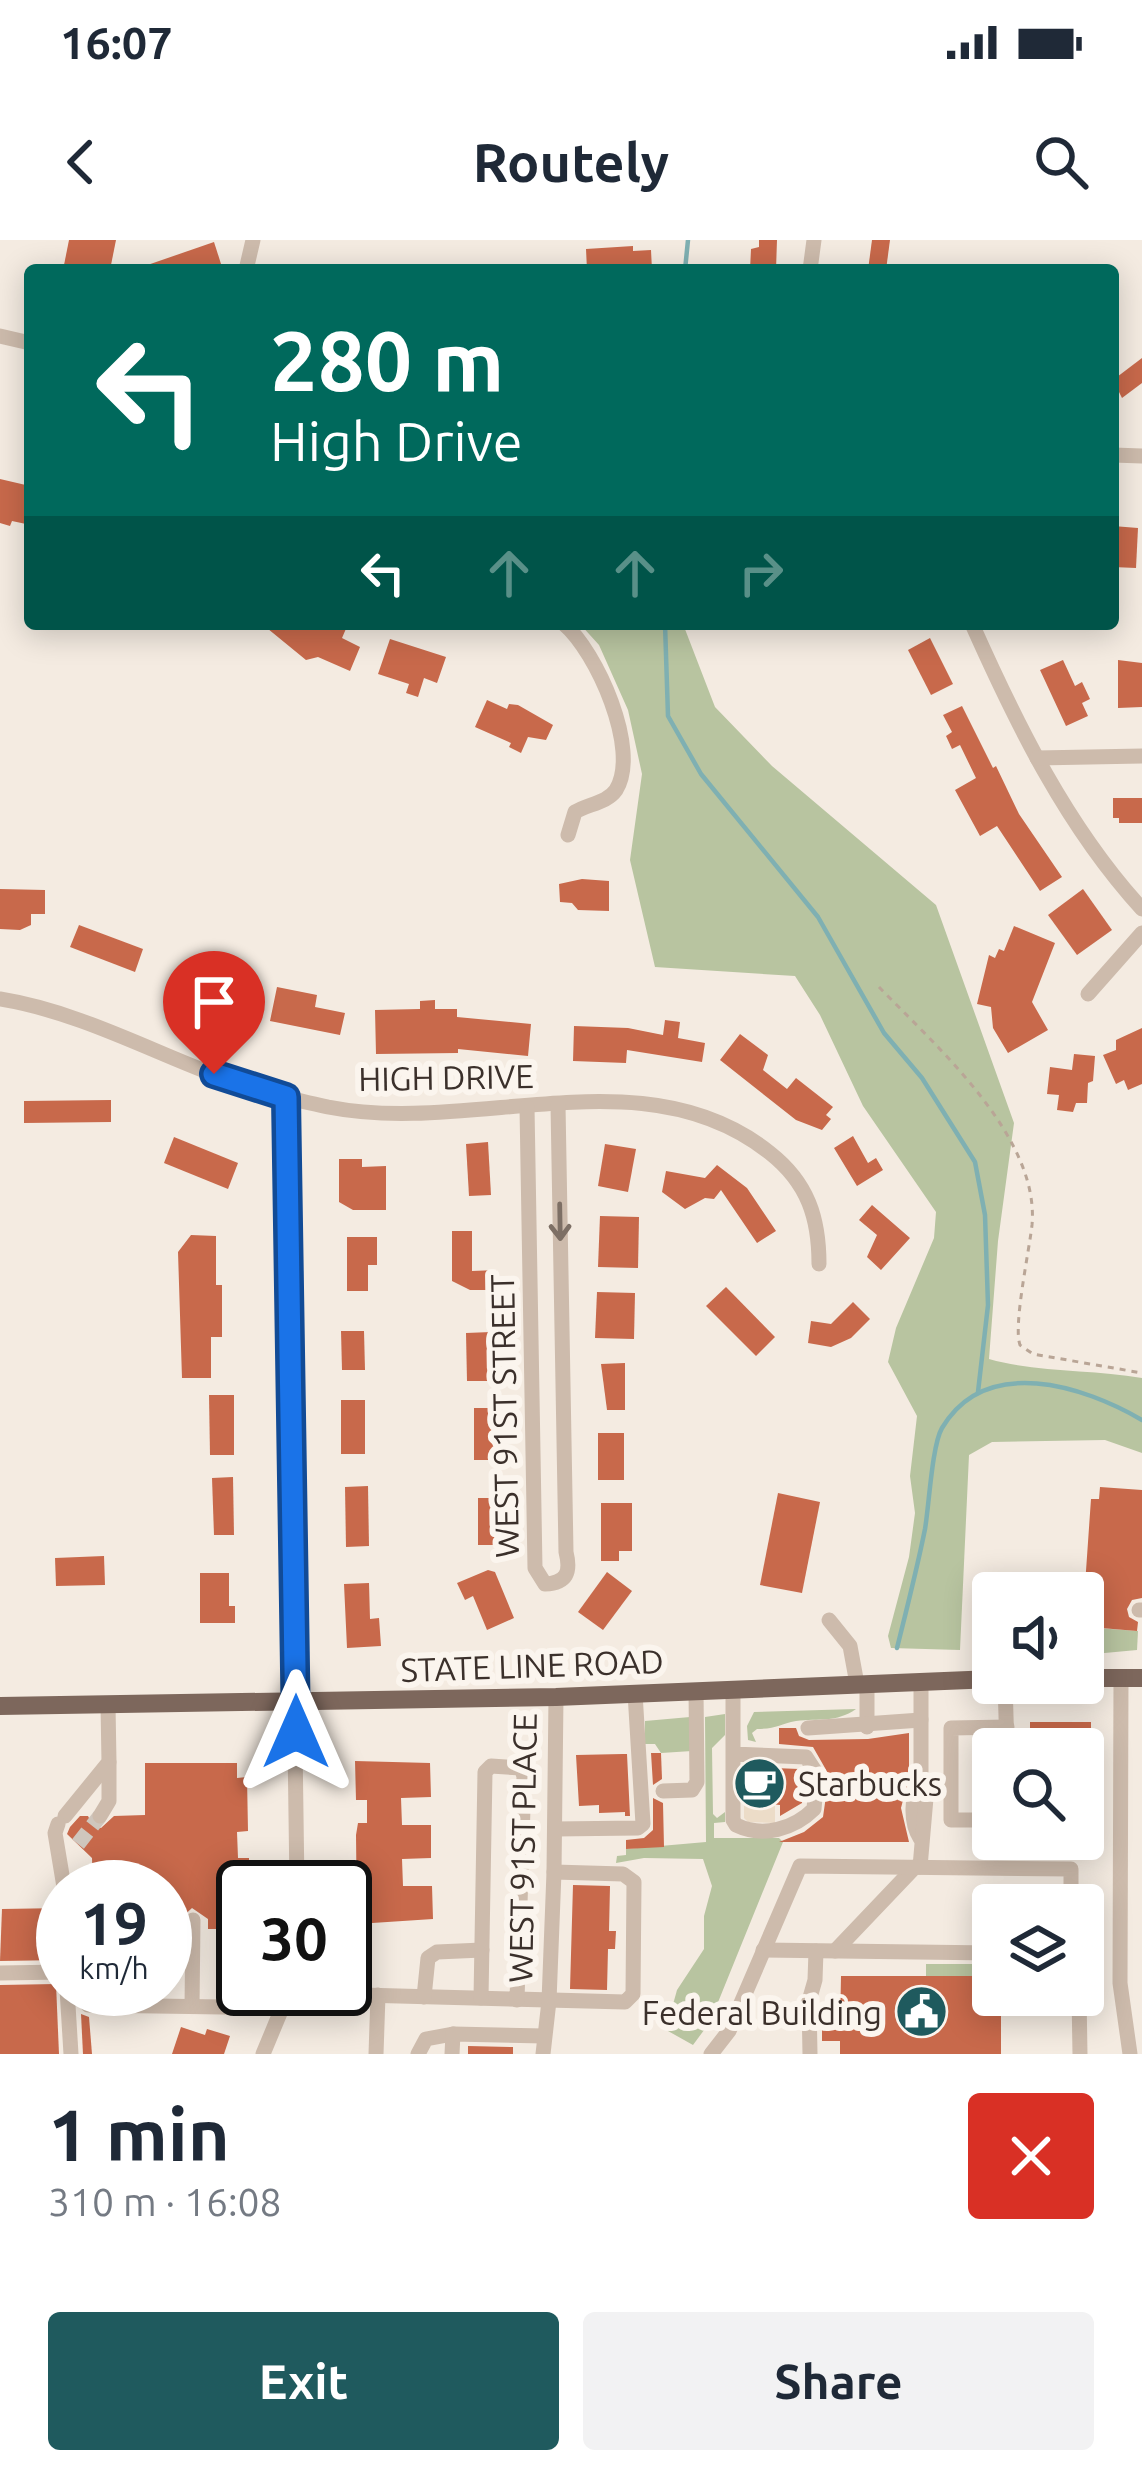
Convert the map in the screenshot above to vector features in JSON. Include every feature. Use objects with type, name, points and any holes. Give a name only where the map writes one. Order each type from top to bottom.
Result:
[{"type":"main road","points":[[1104,1678],[1142,1678]]},
{"type":"main road","name":"STATE LINE ROAD","points":[[0,1706],[556,1696],[972,1680]]},
{"type":"street","points":[[568,835],[575,812],[611,796],[619,785],[623,759],[604,685],[590,653],[569,630]]},
{"type":"street","points":[[975,630],[1037,758],[1101,864],[1142,909]]},
{"type":"street","points":[[1037,758],[1142,756]]},
{"type":"street","points":[[1088,994],[1142,933]]},
{"type":"street","name":"HIGH DRIVE","points":[[0,999],[106,1031],[250,1088],[333,1108],[454,1112],[636,1102],[671,1106],[726,1123],[778,1160],[803,1188],[817,1219],[819,1264]]},
{"type":"street","points":[[286,1097],[297,1860]]},
{"type":"street","name":"WEST 91ST STREET","points":[[527,1107],[535,1568],[545,1584],[558,1583],[570,1566],[558,1105]]},
{"type":"street","points":[[829,1620],[850,1646],[862,1684],[867,1725]]},
{"type":"street","points":[[1121,1678],[1120,1983],[1130,2054]]},
{"type":"street","points":[[835,1951],[918,1867],[914,1790],[921,1780],[921,1682]]},
{"type":"street","points":[[733,1689],[733,1754],[734,1820],[742,1829],[778,1830],[799,1823],[814,1808],[817,1774],[806,1757],[733,1754]]},
{"type":"street","points":[[663,1791],[692,1790],[697,1782],[696,1690]]},
{"type":"street","points":[[555,1829],[638,1828],[644,1824],[635,1693]]},
{"type":"street","name":"WEST 91ST PLACE","points":[[543,2054],[554,1872],[556,1696]]},
{"type":"street","points":[[972,1820],[951,1820],[951,1728],[1007,1727],[1006,1704]]},
{"type":"street","points":[[100,1816],[110,1801],[108,1705]]},
{"type":"street","points":[[808,1728],[921,1720]]},
{"type":"street","points":[[59,1860],[61,1820],[109,1762]]},
{"type":"street","points":[[481,1999],[485,1772],[491,1766],[521,1768],[524,1776],[517,2000]]},
{"type":"street","points":[[921,1780],[951,1780]]},
{"type":"street","points":[[56,1846],[74,1847]]},
{"type":"street","points":[[711,2054],[729,2031],[800,1866],[1071,1869],[1071,1884]]},
{"type":"street","points":[[372,1995],[619,2003],[633,1994],[634,1882],[623,1874],[554,1872]]},
{"type":"street","points":[[193,1920],[192,2006],[216,2003]]},
{"type":"street","points":[[424,1997],[428,1958],[437,1952],[482,1950]]},
{"type":"street","points":[[763,1950],[972,1953]]},
{"type":"street","points":[[810,2054],[809,2001],[816,1951]]},
{"type":"street","points":[[0,1973],[36,1972]]},
{"type":"street","points":[[376,2054],[377,1995]]},
{"type":"street","points":[[69,2016],[71,2054]]},
{"type":"street","points":[[263,2054],[278,2016]]},
{"type":"street","points":[[1079,2016],[1080,2054]]},
{"type":"street","points":[[452,2034],[452,2054]]},
{"type":"street","points":[[418,2054],[426,2038],[452,2034],[544,2036]]},
{"type":"path","points":[[879,988],[936,1046],[995,1118],[1025,1171],[1033,1201],[1025,1293],[1016,1323],[1020,1345],[1033,1354],[1142,1373]]},
{"type":"green space","points":[[585,630],[685,630],[715,707],[772,766],[936,905],[1014,1123],[989,1359],[1142,1378],[1142,1453],[1105,1440],[992,1442],[969,1455],[960,1650],[891,1648],[888,1636],[915,1513],[910,1476],[917,1416],[888,1362],[896,1328],[934,1238],[936,1212],[863,1106],[820,1015],[795,976],[655,967],[630,860],[642,774],[628,710],[599,645]]},
{"type":"green space","points":[[1104,1629],[1138,1631],[1137,1650],[1104,1653]]},
{"type":"green space","points":[[856,1709],[834,1718],[757,1729],[752,1733],[756,1742],[748,1740],[747,1726],[754,1712]]},
{"type":"green space","points":[[725,1714],[725,1735],[712,1748],[713,1814],[717,1818],[725,1812],[725,1822],[714,1823],[714,1838],[779,1838],[783,1842],[710,2022],[693,2045],[667,2026],[677,1990],[704,1949],[704,1916],[712,1886],[703,1859],[644,1858],[616,1863],[626,1849],[706,1842],[705,1717]]},
{"type":"green space","points":[[690,1717],[692,1751],[661,1753],[655,1744],[645,1744],[645,1721]]},
{"type":"green space","points":[[926,1964],[972,1964],[972,1976],[926,1976]]},
{"type":"shaded area","points":[[744,1761],[747,1802],[762,1805],[772,1804],[775,1763],[775,1823],[744,1818]]},
{"type":"building","points":[[69,240],[116,240],[111,264],[64,264]]},
{"type":"building","points":[[759,240],[777,240],[776,264],[750,264],[751,249],[759,247]]},
{"type":"building","points":[[872,240],[890,240],[887,264],[869,264]]},
{"type":"building","points":[[214,242],[221,264],[150,264]]},
{"type":"building","points":[[633,246],[633,251],[651,250],[652,264],[587,264],[586,249]]},
{"type":"building","points":[[1142,358],[1142,383],[1122,398],[1119,375]]},
{"type":"building","points":[[0,479],[24,485],[24,524],[0,523]]},
{"type":"building","points":[[1119,526],[1138,528],[1136,568],[1119,567]]},
{"type":"building","points":[[269,630],[345,630],[342,638],[360,647],[350,671],[318,657],[306,660]]},
{"type":"building","points":[[930,638],[953,684],[931,695],[908,650]]},
{"type":"building","points":[[390,639],[446,657],[437,683],[424,678],[418,697],[406,693],[409,684],[378,674]]},
{"type":"building","points":[[1063,660],[1075,686],[1082,682],[1090,699],[1082,703],[1088,716],[1066,726],[1040,670]]},
{"type":"building","points":[[1118,660],[1142,663],[1142,707],[1118,708]]},
{"type":"building","points":[[487,700],[507,709],[509,704],[518,705],[553,725],[546,740],[528,737],[521,753],[509,747],[511,743],[475,727]]},
{"type":"building","points":[[962,706],[1019,814],[1062,877],[1040,891],[997,826],[980,836],[955,790],[976,778],[960,745],[952,749],[946,736],[952,732],[943,715]]},
{"type":"building","points":[[1113,798],[1142,798],[1142,823],[1119,823],[1119,818],[1113,818]]},
{"type":"building","points":[[582,879],[609,881],[609,911],[578,910],[572,903],[560,902],[559,884]]},
{"type":"building","points":[[0,889],[45,890],[45,914],[31,914],[31,925],[20,930],[0,929]]},
{"type":"building","points":[[1083,889],[1112,930],[1077,955],[1048,915]]},
{"type":"building","points":[[79,925],[143,949],[135,972],[70,947]]},
{"type":"building","points":[[1014,926],[1055,943],[1032,1002],[1048,1030],[1008,1053],[993,1028],[991,1007],[977,1004],[989,955],[995,958],[999,949],[1004,951]]},
{"type":"building","points":[[189,964],[252,988],[241,1015],[178,992]]},
{"type":"building","points":[[277,987],[317,995],[315,1007],[345,1013],[340,1035],[270,1021]]},
{"type":"building","points":[[435,1000],[435,1009],[457,1009],[457,1017],[531,1024],[528,1056],[458,1049],[458,1053],[376,1054],[375,1010],[420,1009],[420,1001]]},
{"type":"building","points":[[665,1020],[680,1022],[678,1038],[705,1043],[702,1062],[627,1050],[626,1063],[573,1061],[574,1026],[663,1035]]},
{"type":"building","points":[[1142,1028],[1142,1084],[1128,1090],[1124,1080],[1116,1084],[1103,1055],[1116,1050],[1116,1040]]},
{"type":"building","points":[[740,1034],[768,1055],[763,1070],[787,1089],[796,1078],[833,1107],[822,1130],[796,1120],[720,1060]]},
{"type":"building","points":[[1074,1054],[1095,1056],[1087,1103],[1076,1103],[1073,1112],[1057,1110],[1059,1095],[1047,1094],[1050,1067],[1072,1070]]},
{"type":"building","points":[[111,1100],[111,1122],[24,1123],[24,1101]]},
{"type":"building","points":[[853,1136],[868,1163],[876,1158],[883,1170],[857,1186],[834,1148]]},
{"type":"building","points":[[174,1137],[238,1163],[228,1189],[164,1163]]},
{"type":"building","points":[[488,1142],[491,1195],[469,1196],[466,1144]]},
{"type":"building","points":[[605,1144],[636,1149],[628,1192],[598,1186]]},
{"type":"building","points":[[339,1159],[362,1159],[362,1167],[386,1166],[386,1210],[353,1210],[339,1202]]},
{"type":"building","points":[[717,1165],[747,1188],[776,1231],[757,1243],[721,1190],[714,1199],[705,1198],[685,1209],[662,1192],[666,1171],[705,1178]]},
{"type":"building","points":[[872,1205],[910,1238],[881,1270],[867,1257],[877,1235],[859,1220]]},
{"type":"building","points":[[600,1216],[639,1217],[638,1268],[598,1267]]},
{"type":"building","points":[[452,1231],[472,1231],[472,1271],[497,1270],[497,1290],[470,1290],[452,1281]]},
{"type":"building","points":[[191,1235],[216,1236],[222,1337],[211,1337],[211,1378],[182,1378],[178,1252]]},
{"type":"building","points":[[347,1237],[377,1237],[377,1265],[368,1265],[368,1291],[347,1291]]},
{"type":"building","points":[[726,1287],[775,1337],[756,1356],[706,1306]]},
{"type":"building","points":[[597,1292],[635,1293],[634,1339],[595,1338]]},
{"type":"building","points":[[853,1302],[870,1319],[851,1338],[831,1347],[808,1343],[811,1321],[831,1324]]},
{"type":"building","points":[[341,1331],[364,1331],[365,1370],[342,1370]]},
{"type":"building","points":[[491,1332],[491,1381],[467,1381],[466,1333]]},
{"type":"building","points":[[625,1363],[625,1410],[607,1410],[601,1364]]},
{"type":"building","points":[[209,1395],[234,1395],[234,1455],[210,1455]]},
{"type":"building","points":[[341,1400],[365,1400],[365,1454],[341,1454]]},
{"type":"building","points":[[474,1408],[499,1408],[498,1460],[474,1460]]},
{"type":"building","points":[[598,1433],[624,1433],[624,1480],[598,1480]]},
{"type":"building","points":[[233,1477],[234,1535],[214,1535],[212,1478]]},
{"type":"building","points":[[368,1486],[369,1546],[346,1547],[345,1487]]},
{"type":"building","points":[[1100,1487],[1142,1490],[1142,1598],[1132,1600],[1127,1609],[1129,1617],[1138,1622],[1137,1631],[1104,1628],[1104,1572],[1086,1572],[1091,1499],[1099,1499]]},
{"type":"building","points":[[778,1493],[820,1502],[802,1593],[760,1585]]},
{"type":"building","points":[[478,1498],[497,1498],[501,1545],[478,1545]]},
{"type":"building","points":[[601,1503],[632,1503],[632,1551],[619,1551],[619,1561],[601,1561]]},
{"type":"building","points":[[104,1556],[105,1585],[56,1586],[55,1558]]},
{"type":"building","points":[[488,1570],[495,1572],[514,1618],[487,1630],[473,1596],[465,1600],[457,1583]]},
{"type":"building","points":[[607,1572],[632,1591],[603,1630],[578,1612]]},
{"type":"building","points":[[200,1573],[229,1573],[229,1606],[235,1606],[235,1623],[200,1623]]},
{"type":"building","points":[[369,1583],[370,1619],[379,1618],[381,1646],[347,1648],[344,1584]]},
{"type":"building","points":[[1030,1722],[1091,1722],[1091,1728],[1030,1728]]},
{"type":"building","points":[[779,1728],[796,1728],[799,1736],[809,1740],[909,1733],[909,1777],[901,1808],[909,1842],[779,1842],[804,1832],[823,1817],[829,1775],[813,1747],[779,1744]]},
{"type":"building","points":[[651,1753],[661,1753],[662,1779],[653,1785]]},
{"type":"building","points":[[627,1754],[630,1816],[599,1813],[599,1805],[579,1806],[576,1755]]},
{"type":"building","points":[[355,1761],[430,1763],[431,1797],[401,1798],[402,1825],[431,1825],[431,1858],[402,1859],[403,1886],[432,1886],[433,1919],[372,1923],[372,1860],[356,1860],[358,1823],[367,1823],[367,1800],[356,1800]]},
{"type":"building","points":[[145,1763],[237,1763],[237,1778],[247,1777],[248,1831],[237,1832],[238,1858],[249,1860],[216,1860],[216,1929],[208,1929],[208,1919],[192,1908],[192,1860],[92,1860],[67,1834],[80,1816],[88,1816],[93,1826],[101,1828],[114,1816],[145,1815]]},
{"type":"building","points":[[747,1767],[799,1769],[805,1777],[802,1803],[780,1816],[780,1805],[747,1802]]},
{"type":"building","points":[[653,1798],[663,1803],[664,1847],[626,1849],[626,1840],[644,1838],[653,1830]]},
{"type":"building","points":[[573,1885],[610,1886],[609,1931],[616,1931],[615,1949],[608,1949],[607,1990],[570,1989]]},
{"type":"building","points":[[36,1908],[36,1960],[0,1961],[2,1909]]},
{"type":"building","name":"Federal Building","points":[[841,1976],[972,1976],[972,2016],[1001,2016],[1001,2054],[840,2054],[840,2041],[822,2041],[822,2029],[840,2029]]},
{"type":"building","points":[[36,1984],[36,2016],[57,2016],[59,2054],[0,2054],[0,1985]]},
{"type":"building","points":[[81,2016],[86,2016],[92,2054],[83,2054]]},
{"type":"building","points":[[181,2027],[230,2036],[224,2054],[172,2054]]},
{"type":"building","points":[[468,2046],[513,2047],[513,2054],[468,2054]]},
{"type":"waterway","points":[[686,264],[688,240]]},
{"type":"waterway","points":[[665,630],[668,716],[701,774],[818,917],[884,1033],[922,1078],[975,1162],[985,1215],[988,1305],[978,1392]]},
{"type":"waterway","points":[[897,1648],[925,1529],[939,1436],[961,1405],[984,1391],[1009,1384],[1037,1384],[1092,1396],[1142,1420]]},
{"type":"tunnel","points":[[78,1844],[100,1816]]},
{"type":"place","name":"Starbucks","points":[[759,1783]]},
{"type":"place","name":"Federal Building","points":[[921,2012]]},
{"type":"route","points":[[214,1074],[286,1097],[296,1732]]}]
